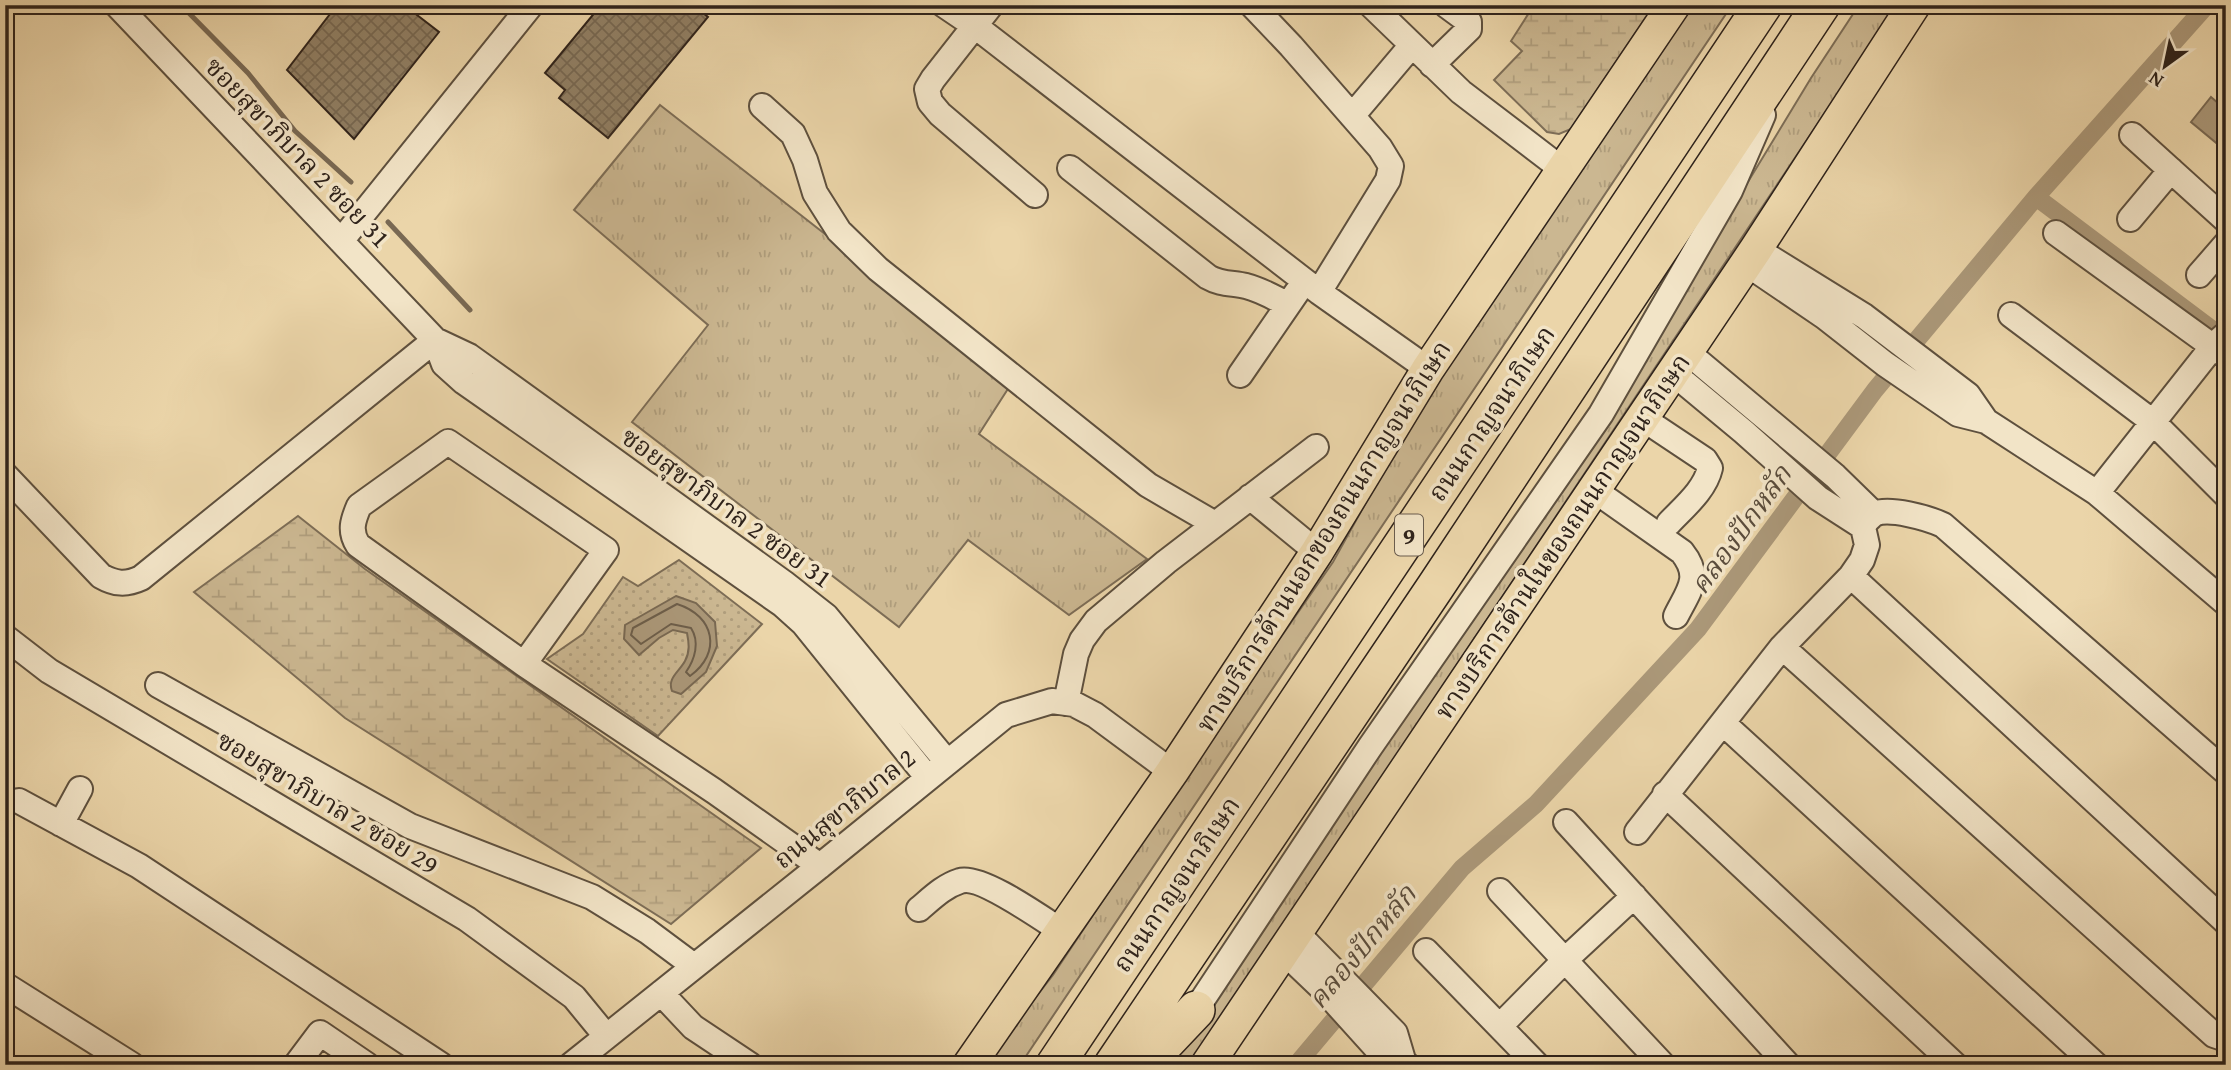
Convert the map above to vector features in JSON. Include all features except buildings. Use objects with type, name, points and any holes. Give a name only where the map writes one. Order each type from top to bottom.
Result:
[{"type":"highway","name":"ถนนกาญจนาภิเษก","points":[[1055,1065],[1763,5]]},
{"type":"highway","name":"ถนนกาญจนาภิเษก","points":[[1113,1065],[1436,586],[1821,5]]},
{"type":"highway","points":[[1144,1065],[1196,1010]]},
{"type":"main road","name":"ทางบริการด้านนอกของถนนกาญจนาภิเษก","points":[[969,1065],[1172,772],[1317,552],[1428,369],[1674,5]]},
{"type":"main road","name":"ทางบริการด้านในของถนนกาญจนาภิเษก","points":[[1217,1061],[1289,941],[1751,257],[1914,5]]},
{"type":"street","name":"ซอยสุขาภิบาล 2 ซอย 31","points":[[117,5],[435,340],[469,356],[785,583],[826,616],[850,664],[928,778]]},
{"type":"street","points":[[341,241],[531,5]]},
{"type":"street","points":[[944,5],[975,26],[1312,286],[1428,369]]},
{"type":"street","points":[[992,5],[927,89],[930,102],[940,114],[1035,195]]},
{"type":"street","points":[[1240,375],[1287,305],[1312,286],[1388,180],[1391,166],[1380,148],[1252,5]]},
{"type":"street","points":[[1371,5],[1461,92],[1563,170]]},
{"type":"street","points":[[1432,65],[1469,29],[1469,22],[1446,5]]},
{"type":"street","points":[[1352,116],[1412,45]]},
{"type":"street","points":[[1159,1065],[1370,747],[1601,414],[1730,191],[1793,47]]},
{"type":"street","points":[[762,106],[793,134],[805,160],[815,193],[839,231],[878,269],[1148,485],[1216,524]]},
{"type":"street","points":[[2132,135],[2226,219]]},
{"type":"street","points":[[1070,168],[1216,282],[1268,293],[1287,305]]},
{"type":"street","points":[[2130,219],[2171,170]]},
{"type":"street","points":[[2056,233],[2221,344],[2153,422],[2097,493]]},
{"type":"street","points":[[2199,275],[2226,244]]},
{"type":"street","points":[[1751,257],[1864,316],[1909,361],[1968,395],[1986,421],[2097,493],[2226,603]]},
{"type":"street","points":[[1751,257],[1885,364],[1909,361]]},
{"type":"street","points":[[2011,315],[2153,422],[2226,495]]},
{"type":"street","points":[[5,475],[101,576],[109,581],[131,583],[141,578],[435,340]]},
{"type":"street","points":[[1637,832],[1782,647],[1851,576],[1867,545],[1868,521],[1835,477],[1802,449],[1680,363]]},
{"type":"street","points":[[1680,363],[1818,498],[1868,521],[1913,516],[1928,518],[1943,525],[2226,772]]},
{"type":"street","points":[[1642,418],[1705,460],[1710,468],[1700,489],[1669,523]]},
{"type":"street","points":[[524,664],[606,550],[448,442],[359,506],[353,521],[352,536],[358,545],[524,664],[714,791],[820,866]]},
{"type":"street","points":[[1172,772],[1095,715],[1066,702],[1076,654],[1082,640],[1096,621],[1316,447]]},
{"type":"street","points":[[1594,490],[1682,552],[1692,564],[1694,576],[1676,616]]},
{"type":"street","points":[[1250,497],[1317,552]]},
{"type":"street","points":[[1851,576],[2226,922]]},
{"type":"street","name":"ซอยสุขาภิบาล 2 ซอย 29","points":[[5,637],[48,671],[467,919],[573,997],[606,1036]]},
{"type":"street","points":[[1782,647],[2214,1035],[2226,1039]]},
{"type":"street","name":"ซอยสุขาภิบาล 2 ซอย 31","points":[[850,664],[947,762]]},
{"type":"street","points":[[158,685],[410,826],[592,897],[647,931],[694,966]]},
{"type":"street","name":"ถนนสุขาภิบาล 2","points":[[571,1065],[1006,715],[1052,701],[1066,702]]},
{"type":"street","points":[[1724,724],[2096,1065]]},
{"type":"street","points":[[61,824],[80,789]]},
{"type":"street","points":[[1665,794],[1955,1065]]},
{"type":"street","points":[[19,801],[139,866],[441,1065]]},
{"type":"street","points":[[1566,822],[1788,1065]]},
{"type":"street","points":[[919,909],[943,890],[963,879],[987,885],[1063,932]]},
{"type":"street","points":[[1500,891],[1663,1065]]},
{"type":"street","points":[[1500,1026],[1565,960],[1634,896]]},
{"type":"street","points":[[1289,941],[1363,1016],[1395,1033],[1405,1062]]},
{"type":"street","points":[[1426,951],[1537,1065]]},
{"type":"street","points":[[5,985],[132,1065]]},
{"type":"street","points":[[661,993],[693,1027],[750,1065]]},
{"type":"street","points":[[296,1065],[320,1033],[367,1065]]},
{"type":"green space","points":[[1534,5],[1654,5],[1571,129],[1559,134],[1547,132],[1494,80],[1522,51],[1511,41]]},
{"type":"green space","points":[[1693,5],[1732,5],[1020,1065],[983,1065],[1053,975],[1333,562],[1410,423]]},
{"type":"green space","points":[[1859,5],[1897,5],[1190,1065],[1172,1065],[1709,246],[1811,78]]},
{"type":"green space","points":[[660,105],[1013,381],[979,434],[1147,559],[1069,615],[968,540],[899,627],[632,422],[708,325],[574,210]]},
{"type":"green space","points":[[298,516],[365,569],[761,848],[671,924],[345,718],[194,592]]},
{"type":"green space","points":[[679,560],[762,624],[658,736],[547,659],[583,634],[623,577],[638,586]]},
{"type":"water","points":[[2211,97],[2226,110],[2226,151],[2191,122]]},
{"type":"water","points":[[676,596],[696,603],[715,622],[717,646],[706,672],[681,694],[672,691],[671,682],[688,654],[687,633],[673,630],[639,655],[624,639],[625,625]]},
{"type":"waterway","points":[[181,5],[248,73],[295,131],[351,182]]},
{"type":"waterway","name":"คลองปักหลัก","points":[[1296,1065],[1462,868],[1536,804],[1698,629],[1875,390],[2036,197],[2207,5]]},
{"type":"waterway","points":[[2036,197],[2226,340]]},
{"type":"waterway","points":[[388,222],[470,310]]}]
